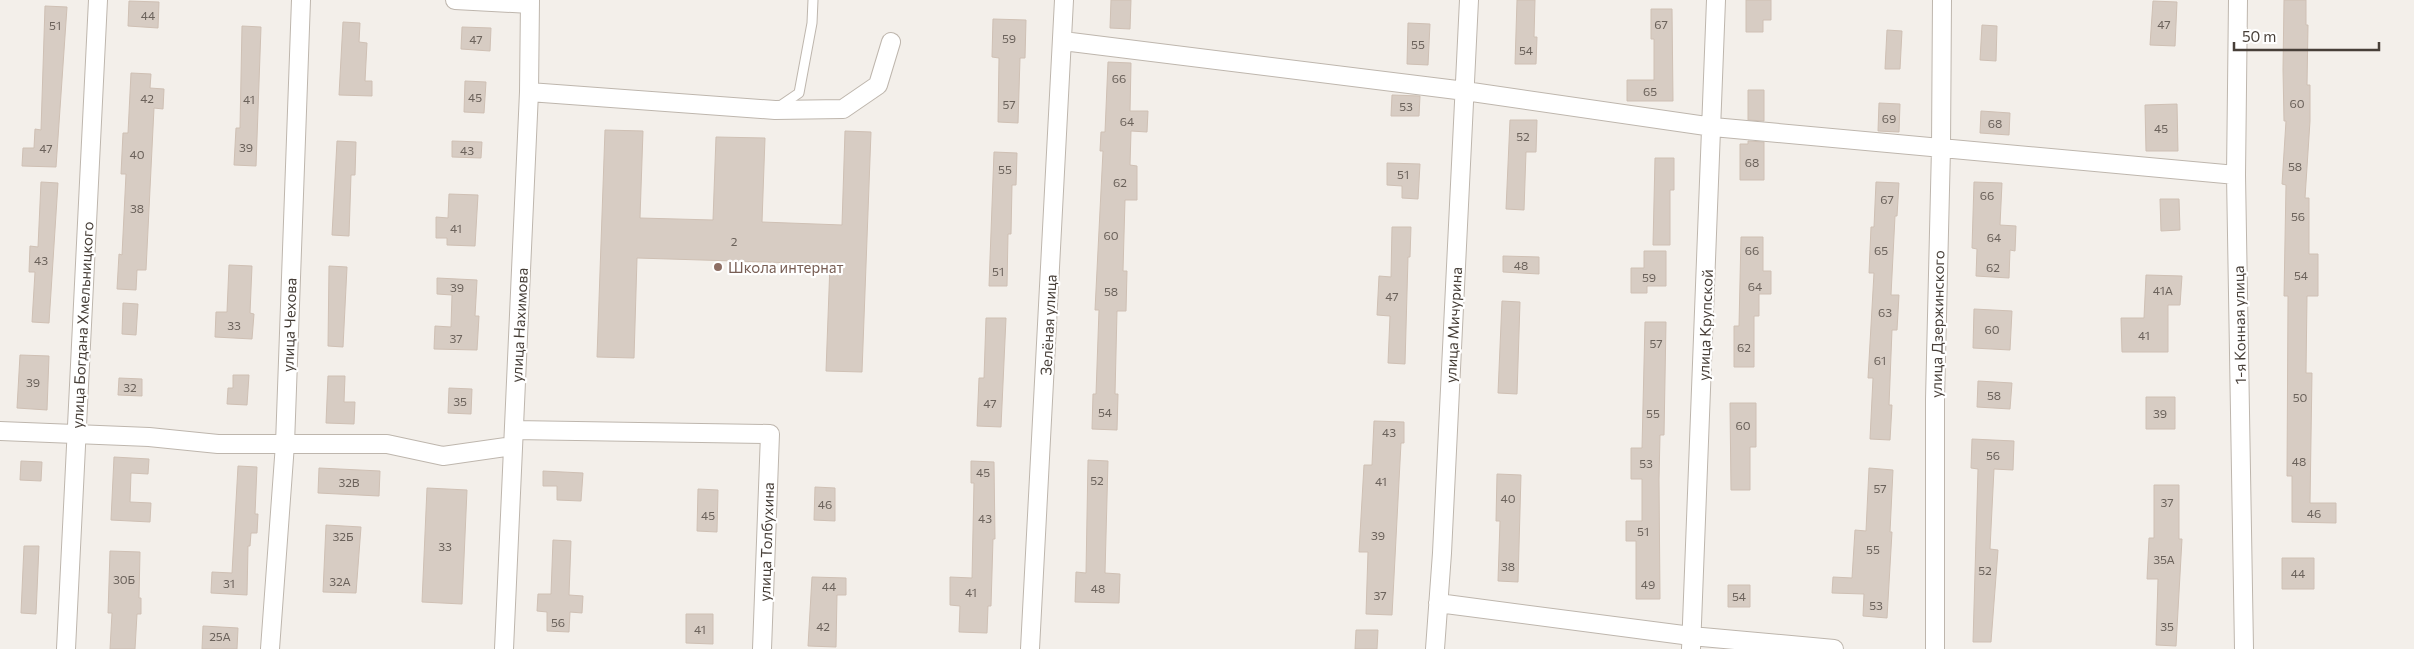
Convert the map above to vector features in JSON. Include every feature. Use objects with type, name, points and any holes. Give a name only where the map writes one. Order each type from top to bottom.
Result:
[{"type":"street","name":"улица Богдана Хмельницкого","points":[[66,649],[98,0]]},
{"type":"street","name":"улица Чехова","points":[[270,649],[285,444],[301,0]]},
{"type":"street","points":[[455,0],[530,2]]},
{"type":"street","name":"Зелёная улица","points":[[1030,649],[1064,0]]},
{"type":"street","name":"улица Мичурина","points":[[1435,649],[1469,0]]},
{"type":"street","name":"улица Крупской","points":[[1691,643],[1713,128],[1716,0]]},
{"type":"street","name":"улица Дзержинского","points":[[1935,649],[1935,400],[1942,148],[1942,0]]},
{"type":"street","name":"1-я Конная улица","points":[[2238,0],[2236,175],[2244,649]]},
{"type":"street","name":"улица Нахимова","points":[[504,649],[529,92],[530,2]]},
{"type":"street","points":[[1063,41],[1465,91],[1713,128],[2236,175]]},
{"type":"street","points":[[529,92],[775,110],[843,109],[878,86],[891,42]]},
{"type":"street","points":[[0,431],[149,437],[218,444],[387,444],[443,456],[513,438]]},
{"type":"street","name":"улица Толбухина","points":[[513,438],[770,434],[762,649]]},
{"type":"street","points":[[1438,603],[1691,643],[1834,649]]},
{"type":"lane","points":[[775,110],[799,93],[812,23],[813,0]]},
{"type":"building","points":[[1111,0],[1131,0],[1130,29],[1110,28]]},
{"type":"building","points":[[1517,0],[1535,0],[1534,37],[1537,37],[1536,64],[1515,64]]},
{"type":"building","points":[[1746,0],[1771,0],[1771,20],[1763,20],[1763,32],[1746,32]]},
{"type":"building","points":[[2284,0],[2306,0],[2306,25],[2308,25],[2307,85],[2310,85],[2310,121],[2305,198],[2309,198],[2309,254],[2318,254],[2318,296],[2307,296],[2306,373],[2312,373],[2310,503],[2336,503],[2336,523],[2292,522],[2292,476],[2287,476],[2288,296],[2284,296],[2286,185],[2282,184],[2286,121],[2284,121],[2283,69]]},
{"type":"building","points":[[129,1],[159,2],[158,28],[128,26]]},
{"type":"building","points":[[2153,1],[2177,2],[2175,46],[2150,45]]},
{"type":"building","points":[[45,6],[67,7],[56,167],[22,166],[23,148],[34,148],[35,129],[41,130]]},
{"type":"building","points":[[1651,9],[1672,9],[1673,101],[1627,101],[1627,80],[1654,80],[1654,39],[1651,39]]},
{"type":"building","points":[[993,19],[1026,20],[1025,58],[1020,58],[1018,123],[998,122],[999,58],[992,57]]},
{"type":"building","points":[[343,22],[360,23],[359,42],[367,43],[365,81],[372,81],[372,96],[339,95]]},
{"type":"building","points":[[1408,23],[1430,24],[1428,65],[1407,64]]},
{"type":"building","points":[[1982,25],[1997,26],[1996,61],[1980,60]]},
{"type":"building","points":[[242,26],[261,27],[256,166],[234,165],[236,128],[240,128]]},
{"type":"building","points":[[462,27],[491,28],[490,51],[461,49]]},
{"type":"building","points":[[1887,30],[1902,31],[1900,69],[1885,69]]},
{"type":"building","points":[[1108,62],[1131,63],[1130,111],[1148,111],[1147,132],[1131,131],[1130,165],[1137,166],[1137,200],[1125,200],[1123,271],[1127,271],[1126,311],[1117,311],[1115,394],[1118,394],[1117,430],[1092,429],[1093,394],[1096,394],[1099,310],[1095,310],[1103,151],[1100,151],[1101,132],[1105,132]]},
{"type":"building","points":[[131,73],[151,74],[150,88],[164,89],[163,109],[154,108],[146,270],[137,270],[136,290],[117,289],[119,254],[122,255],[126,174],[121,174],[123,133],[128,133]]},
{"type":"building","points":[[465,81],[486,82],[484,113],[464,112]]},
{"type":"building","points":[[1748,90],[1764,90],[1764,121],[1748,120]]},
{"type":"building","points":[[1392,95],[1420,96],[1419,116],[1391,116]]},
{"type":"building","points":[[1879,103],[1900,104],[1899,132],[1878,131]]},
{"type":"building","points":[[2177,104],[2178,151],[2146,151],[2145,105]]},
{"type":"building","points":[[1981,111],[2010,113],[2009,135],[1980,133]]},
{"type":"building","points":[[1510,120],[1537,120],[1536,152],[1526,152],[1524,210],[1506,209]]},
{"type":"building","points":[[605,130],[643,131],[640,218],[713,220],[716,137],[765,138],[762,222],[842,225],[845,131],[871,132],[862,372],[826,371],[830,264],[637,258],[634,358],[597,357]]},
{"type":"building","points":[[337,141],[356,142],[355,175],[351,175],[349,236],[332,235]]},
{"type":"building","points":[[452,141],[482,142],[481,158],[452,157]]},
{"type":"building","points":[[1748,141],[1764,142],[1764,180],[1740,180],[1740,144],[1748,144]]},
{"type":"building","points":[[994,152],[1017,153],[1016,185],[1012,185],[1011,234],[1008,234],[1007,286],[989,286]]},
{"type":"building","points":[[1655,158],[1674,158],[1674,190],[1670,190],[1670,245],[1653,245]]},
{"type":"building","points":[[1387,163],[1420,164],[1418,199],[1402,198],[1402,186],[1387,185]]},
{"type":"building","points":[[41,182],[58,183],[49,323],[32,322],[35,272],[29,272],[30,246],[38,247]]},
{"type":"building","points":[[1876,182],[1899,183],[1897,216],[1895,216],[1891,295],[1899,295],[1897,330],[1892,330],[1889,405],[1892,405],[1890,440],[1870,439],[1873,378],[1868,378],[1874,273],[1869,273],[1871,227],[1874,227]]},
{"type":"building","points":[[1974,182],[2002,183],[2000,225],[2016,226],[2015,251],[2010,250],[2009,278],[1976,276],[1977,249],[1972,248]]},
{"type":"building","points":[[449,194],[478,195],[475,246],[447,245],[447,238],[436,238],[436,217],[448,218]]},
{"type":"building","points":[[2160,199],[2179,199],[2180,230],[2161,231]]},
{"type":"building","points":[[1392,227],[1411,227],[1410,257],[1408,257],[1405,364],[1388,363],[1390,316],[1377,315],[1379,276],[1391,277]]},
{"type":"building","points":[[1741,237],[1763,237],[1763,271],[1771,271],[1771,294],[1759,294],[1759,316],[1754,316],[1754,367],[1734,367],[1734,326],[1739,326]]},
{"type":"building","points":[[1644,251],[1666,251],[1666,286],[1647,286],[1647,293],[1631,293],[1631,268],[1644,268]]},
{"type":"building","points":[[1503,256],[1539,257],[1539,274],[1503,272]]},
{"type":"building","points":[[229,265],[252,266],[250,313],[254,314],[252,339],[215,337],[216,312],[227,312]]},
{"type":"building","points":[[329,266],[347,267],[343,347],[328,346]]},
{"type":"building","points":[[2146,275],[2182,276],[2180,305],[2168,305],[2168,352],[2122,352],[2121,318],[2144,318]]},
{"type":"building","points":[[437,278],[477,280],[475,316],[479,316],[477,350],[434,349],[435,326],[451,327],[452,295],[437,294]]},
{"type":"building","points":[[1502,301],[1520,302],[1517,394],[1498,393]]},
{"type":"building","points":[[123,303],[138,304],[136,335],[122,334]]},
{"type":"building","points":[[1974,309],[2012,311],[2010,350],[1973,348]]},
{"type":"building","points":[[986,318],[1006,318],[1001,427],[977,426],[979,378],[984,378]]},
{"type":"building","points":[[1645,322],[1666,322],[1664,435],[1660,435],[1659,479],[1660,599],[1636,599],[1636,541],[1626,541],[1626,521],[1642,521],[1642,479],[1631,479],[1631,448],[1642,448]]},
{"type":"building","points":[[20,355],[49,356],[47,410],[17,408]]},
{"type":"building","points":[[233,375],[249,375],[247,405],[227,404],[228,388],[233,388]]},
{"type":"building","points":[[328,376],[345,376],[344,402],[355,402],[354,424],[326,423]]},
{"type":"building","points":[[119,378],[142,379],[142,396],[118,395]]},
{"type":"building","points":[[1978,381],[2012,383],[2010,409],[1977,407]]},
{"type":"building","points":[[449,388],[472,389],[471,414],[448,413]]},
{"type":"building","points":[[2146,397],[2175,397],[2175,429],[2146,429]]},
{"type":"building","points":[[1730,403],[1756,403],[1756,447],[1750,447],[1750,490],[1731,490]]},
{"type":"building","points":[[1374,421],[1404,422],[1404,443],[1401,443],[1392,615],[1366,614],[1368,552],[1359,552],[1364,465],[1372,465]]},
{"type":"building","points":[[1972,439],[2014,441],[2013,470],[1994,469],[1990,549],[1998,550],[1991,642],[1973,642],[1978,469],[1971,468]]},
{"type":"building","points":[[114,457],[149,459],[148,474],[131,473],[130,502],[151,503],[150,522],[111,520]]},
{"type":"building","points":[[1088,460],[1108,461],[1105,573],[1120,574],[1119,603],[1075,602],[1076,572],[1086,573]]},
{"type":"building","points":[[21,461],[42,462],[41,481],[20,480]]},
{"type":"building","points":[[971,461],[994,462],[995,539],[993,539],[991,606],[988,606],[987,633],[959,632],[960,606],[950,605],[950,577],[972,578],[974,483],[971,483]]},
{"type":"building","points":[[238,466],[257,467],[255,514],[258,514],[257,533],[251,533],[250,546],[248,546],[247,595],[211,593],[212,572],[232,573]]},
{"type":"building","points":[[319,468],[380,471],[379,496],[318,493]]},
{"type":"building","points":[[1869,468],[1893,470],[1890,532],[1892,532],[1887,618],[1863,616],[1864,594],[1832,593],[1833,577],[1852,578],[1855,530],[1866,531]]},
{"type":"building","points":[[543,471],[583,473],[581,501],[557,500],[557,486],[543,486]]},
{"type":"building","points":[[1497,474],[1521,475],[1518,582],[1498,581],[1500,521],[1496,521]]},
{"type":"building","points":[[2154,485],[2179,485],[2179,539],[2182,539],[2176,646],[2156,645],[2158,579],[2147,579],[2149,538],[2154,538]]},
{"type":"building","points":[[815,487],[835,488],[835,521],[814,520]]},
{"type":"building","points":[[427,488],[467,490],[462,604],[422,602]]},
{"type":"building","points":[[698,489],[718,490],[717,532],[697,531]]},
{"type":"building","points":[[326,525],[361,527],[356,593],[323,592]]},
{"type":"building","points":[[553,540],[571,541],[569,595],[583,596],[582,613],[570,612],[569,632],[547,631],[547,612],[537,611],[538,594],[551,594]]},
{"type":"building","points":[[24,546],[39,546],[36,614],[21,613]]},
{"type":"building","points":[[110,551],[140,552],[139,598],[141,598],[141,614],[137,614],[135,649],[110,649],[112,613],[108,613]]},
{"type":"building","points":[[2282,558],[2314,558],[2314,589],[2282,589]]},
{"type":"building","points":[[812,577],[846,578],[846,595],[837,595],[836,647],[808,646]]},
{"type":"building","points":[[1728,585],[1750,585],[1750,607],[1728,607]]},
{"type":"building","points":[[686,614],[713,614],[713,644],[686,643]]},
{"type":"building","points":[[203,626],[238,628],[237,649],[202,649]]},
{"type":"building","points":[[1356,630],[1378,630],[1377,649],[1355,649]]},
{"type":"place","name":"Школа интернат","points":[[718,267]]}]
